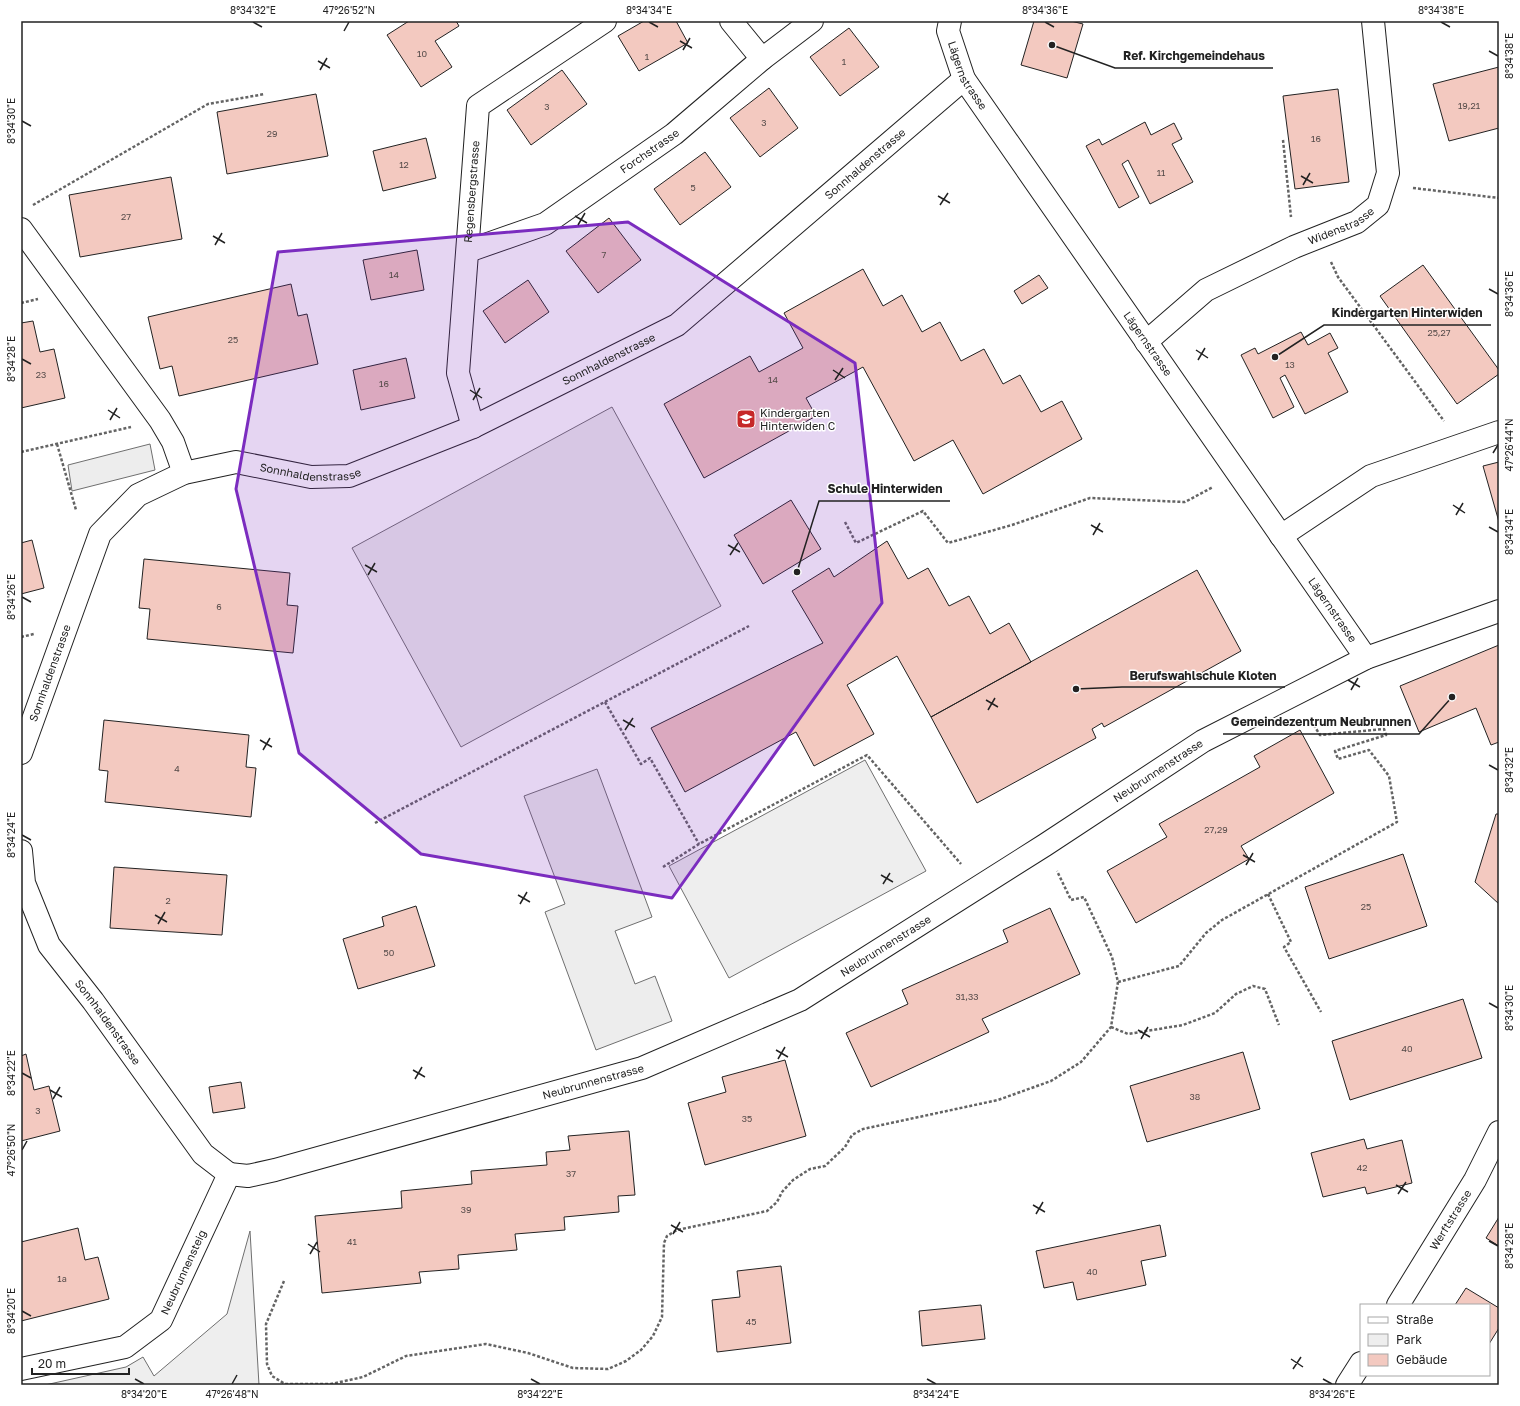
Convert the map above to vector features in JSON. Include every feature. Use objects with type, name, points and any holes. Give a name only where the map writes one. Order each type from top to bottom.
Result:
[{"type":"street","name":"Regensbergstrasse","points":[[473,427],[458,373],[478,106],[605,21]]},
{"type":"street","points":[[731,21],[762,59]]},
{"type":"street","name":"Forchstrasse","points":[[468,251],[545,224],[674,134],[762,59],[812,21]]},
{"type":"street","name":"Widenstrasse","points":[[1146,342],[1206,290],[1294,247],[1357,222],[1378,205],[1388,173],[1373,21]]},
{"type":"street","name":"Lägernstrasse","points":[[943,24],[964,79],[1366,658]]},
{"type":"street","name":"Sonnhaldenstrasse","points":[[21,753],[100,534],[138,496],[184,473],[236,462],[311,477],[349,476],[473,427],[677,325],[964,79]]},
{"type":"street","points":[[21,230],[160,420],[173,442],[184,473]]},
{"type":"street","points":[[1281,536],[1370,476],[1499,432]]},
{"type":"street","name":"Neubrunnenstrasse","points":[[229,1174],[248,1176],[275,1170],[642,1068],[800,1000],[1045,845],[1203,741],[1366,658],[1499,611]]},
{"type":"street","name":"Sonnhaldenstrasse","points":[[21,852],[24,883],[50,945],[203,1154],[229,1174]]},
{"type":"street","name":"Werftstrasse","points":[[1399,1304],[1475,1180],[1499,1132]]},
{"type":"street","name":"Neubrunnensteig","points":[[21,1370],[125,1347],[161,1320],[229,1174]]},
{"type":"street","points":[[1347,1385],[1360,1365]]},
{"type":"path","points":[[28,208],[208,104],[265,94]]},
{"type":"path","points":[[1283,140],[1294,247]]},
{"type":"path","points":[[1384,185],[1499,198]]},
{"type":"path","points":[[1319,236],[1338,277],[1461,444]]},
{"type":"path","points":[[21,452],[160,420]]},
{"type":"path","points":[[57,444],[76,510]]},
{"type":"path","points":[[845,522],[856,543],[923,511],[948,543],[1012,525],[1090,498],[1185,502],[1237,473]]},
{"type":"path","points":[[375,824],[749,626]]},
{"type":"path","points":[[1118,982],[1179,966],[1222,920],[1398,822],[1389,776],[1370,750],[1338,759],[1335,751],[1386,735],[1384,729],[1320,735],[1295,695]]},
{"type":"path","points":[[605,702],[641,764],[650,758],[699,844]]},
{"type":"path","points":[[662,867],[699,844],[867,755],[980,886]]},
{"type":"path","points":[[284,1281],[266,1324],[267,1364],[272,1376],[285,1384],[331,1384],[363,1377],[406,1356],[486,1344],[528,1353],[573,1368],[608,1369],[626,1361],[641,1350],[653,1336],[662,1317],[664,1243],[667,1236],[677,1230],[766,1211],[777,1202],[782,1192],[793,1180],[810,1169],[825,1166],[845,1147],[852,1135],[863,1129],[998,1100],[1051,1081],[1081,1062],[1111,1027],[1118,982],[1112,957],[1084,897],[1071,900],[1045,845]]},
{"type":"path","points":[[1268,894],[1291,942],[1284,946],[1321,1012]]},
{"type":"path","points":[[1111,1027],[1128,1034],[1183,1025],[1215,1013],[1236,994],[1253,986],[1261,986],[1265,989],[1279,1025]]},
{"type":"highlighted area","points":[[628,222],[855,363],[882,603],[672,898],[421,854],[299,753],[236,489],[278,252]]},
{"type":"green space","points":[[612,407],[721,606],[461,747],[352,548]]},
{"type":"green space","points":[[865,760],[926,871],[729,978],[669,866]]},
{"type":"green space","points":[[250,1231],[259,1385],[45,1385],[126,1367],[143,1357],[154,1376],[227,1314]]},
{"type":"shaded area","points":[[150,444],[155,470],[72,491],[68,465]]},
{"type":"shaded area","points":[[597,769],[652,917],[615,931],[635,984],[655,976],[672,1021],[596,1050],[545,912],[565,904],[524,796]]},
{"type":"building","points":[[409,21],[456,21],[459,26],[435,41],[452,67],[421,87],[387,35]]},
{"type":"building","points":[[644,21],[676,21],[688,43],[639,71],[618,36]]},
{"type":"building","points":[[1034,21],[1071,21],[1083,24],[1067,78],[1021,65]]},
{"type":"building","points":[[849,28],[879,67],[840,96],[810,57]]},
{"type":"building","points":[[1499,67],[1499,128],[1449,141],[1433,84]]},
{"type":"building","points":[[562,70],[587,104],[531,145],[507,110]]},
{"type":"building","points":[[769,88],[798,128],[760,157],[730,118]]},
{"type":"building","points":[[1338,89],[1349,182],[1295,189],[1283,96]]},
{"type":"building","points":[[316,94],[328,156],[227,174],[217,112]]},
{"type":"building","points":[[1145,122],[1151,135],[1174,123],[1182,139],[1172,144],[1193,182],[1150,204],[1128,160],[1122,164],[1139,197],[1119,208],[1086,146],[1099,139],[1102,145]]},
{"type":"building","points":[[426,138],[436,178],[383,191],[373,151]]},
{"type":"building","points":[[705,152],[731,187],[680,225],[654,189]]},
{"type":"building","points":[[171,177],[182,239],[80,257],[69,195]]},
{"type":"building","points":[[609,218],[641,260],[598,293],[566,251]]},
{"type":"building","points":[[417,250],[424,290],[371,300],[363,260]]},
{"type":"building","points":[[1423,265],[1499,370],[1499,374],[1457,404],[1380,296]]},
{"type":"building","points":[[863,269],[883,306],[902,295],[922,332],[940,322],[961,361],[984,349],[1003,384],[1020,375],[1041,412],[1062,401],[1082,439],[983,494],[953,440],[914,461],[863,367],[806,398],[816,416],[704,478],[664,404],[750,356],[759,372],[803,348],[784,313]]},
{"type":"building","points":[[1039,275],[1048,288],[1022,304],[1014,291]]},
{"type":"building","points":[[528,280],[549,312],[505,343],[483,311]]},
{"type":"building","points":[[291,284],[298,316],[307,314],[318,364],[179,396],[172,366],[160,369],[148,317]]},
{"type":"building","points":[[33,321],[40,352],[54,349],[65,398],[21,408],[21,323]]},
{"type":"building","points":[[1301,332],[1308,345],[1330,333],[1338,348],[1328,353],[1348,392],[1305,414],[1285,375],[1280,378],[1294,407],[1273,418],[1241,355],[1255,348],[1258,354]]},
{"type":"building","points":[[406,358],[415,398],[361,410],[353,370]]},
{"type":"building","points":[[1499,462],[1499,522],[1483,466]]},
{"type":"building","points":[[791,500],[821,549],[763,584],[734,535]]},
{"type":"building","points":[[32,540],[44,588],[21,594],[21,543]]},
{"type":"building","points":[[887,541],[908,579],[928,568],[949,606],[969,596],[990,634],[1009,623],[1031,662],[931,717],[897,656],[847,685],[874,734],[814,766],[796,732],[685,792],[651,728],[823,643],[792,591],[829,568],[834,577]]},
{"type":"building","points":[[144,559],[290,573],[287,605],[298,606],[293,653],[147,639],[150,609],[139,608]]},
{"type":"building","points":[[1197,570],[1241,651],[1104,727],[1102,723],[1092,729],[1096,738],[977,803],[931,717]]},
{"type":"building","points":[[1499,645],[1499,742],[1491,745],[1476,708],[1419,732],[1400,686]]},
{"type":"building","points":[[104,720],[249,735],[246,767],[256,768],[251,817],[105,802],[108,771],[99,770]]},
{"type":"building","points":[[1300,730],[1334,793],[1241,846],[1249,859],[1136,923],[1107,871],[1167,837],[1159,824],[1260,767],[1254,756]]},
{"type":"building","points":[[1496,814],[1499,814],[1499,904],[1475,882]]},
{"type":"building","points":[[1403,854],[1427,926],[1329,959],[1305,887]]},
{"type":"building","points":[[114,867],[227,875],[222,935],[110,928]]},
{"type":"building","points":[[416,906],[435,966],[358,989],[343,939],[384,926],[382,917]]},
{"type":"building","points":[[1050,908],[1080,974],[982,1019],[989,1032],[871,1087],[846,1033],[908,1004],[902,990],[1008,942],[1003,930]]},
{"type":"building","points":[[1463,999],[1482,1058],[1350,1100],[1332,1041]]},
{"type":"building","points":[[1243,1052],[1260,1109],[1147,1142],[1130,1086]]},
{"type":"building","points":[[26,1054],[34,1090],[49,1086],[60,1131],[21,1141],[21,1056]]},
{"type":"building","points":[[785,1060],[806,1136],[705,1165],[688,1103],[726,1092],[722,1077]]},
{"type":"building","points":[[241,1082],[245,1108],[213,1113],[209,1087]]},
{"type":"building","points":[[629,1131],[635,1195],[618,1196],[619,1212],[564,1217],[565,1230],[515,1234],[517,1250],[458,1255],[459,1269],[419,1272],[421,1283],[322,1293],[315,1216],[402,1208],[401,1191],[472,1184],[471,1171],[547,1165],[546,1152],[570,1150],[568,1136]]},
{"type":"building","points":[[1364,1139],[1367,1149],[1402,1140],[1412,1183],[1367,1194],[1365,1187],[1323,1197],[1311,1153]]},
{"type":"building","points":[[1499,1217],[1499,1246],[1486,1238]]},
{"type":"building","points":[[1160,1225],[1166,1256],[1141,1261],[1146,1285],[1077,1300],[1073,1282],[1044,1288],[1036,1251]]},
{"type":"building","points":[[78,1228],[85,1260],[98,1257],[109,1299],[21,1321],[21,1242]]},
{"type":"building","points":[[781,1266],[791,1343],[717,1352],[712,1300],[740,1297],[737,1271]]},
{"type":"building","points":[[1466,1288],[1499,1308],[1499,1328],[1490,1342],[1490,1304],[1456,1304]]},
{"type":"building","points":[[981,1305],[985,1339],[922,1346],[919,1311]]},
{"type":"place","name":"Ref. Kirchgemeindehaus","points":[[1052,45]]},
{"type":"place","name":"Kindergarten Hinterwiden","points":[[1275,357]]},
{"type":"place","name":"Kindergarten Hinterwiden C","points":[[746,419]]},
{"type":"place","name":"Schule Hinterwiden","points":[[797,572]]},
{"type":"place","name":"Berufswahlschule Kloten","points":[[1076,689]]},
{"type":"place","name":"Gemeindezentrum Neubrunnen","points":[[1452,697]]}]
